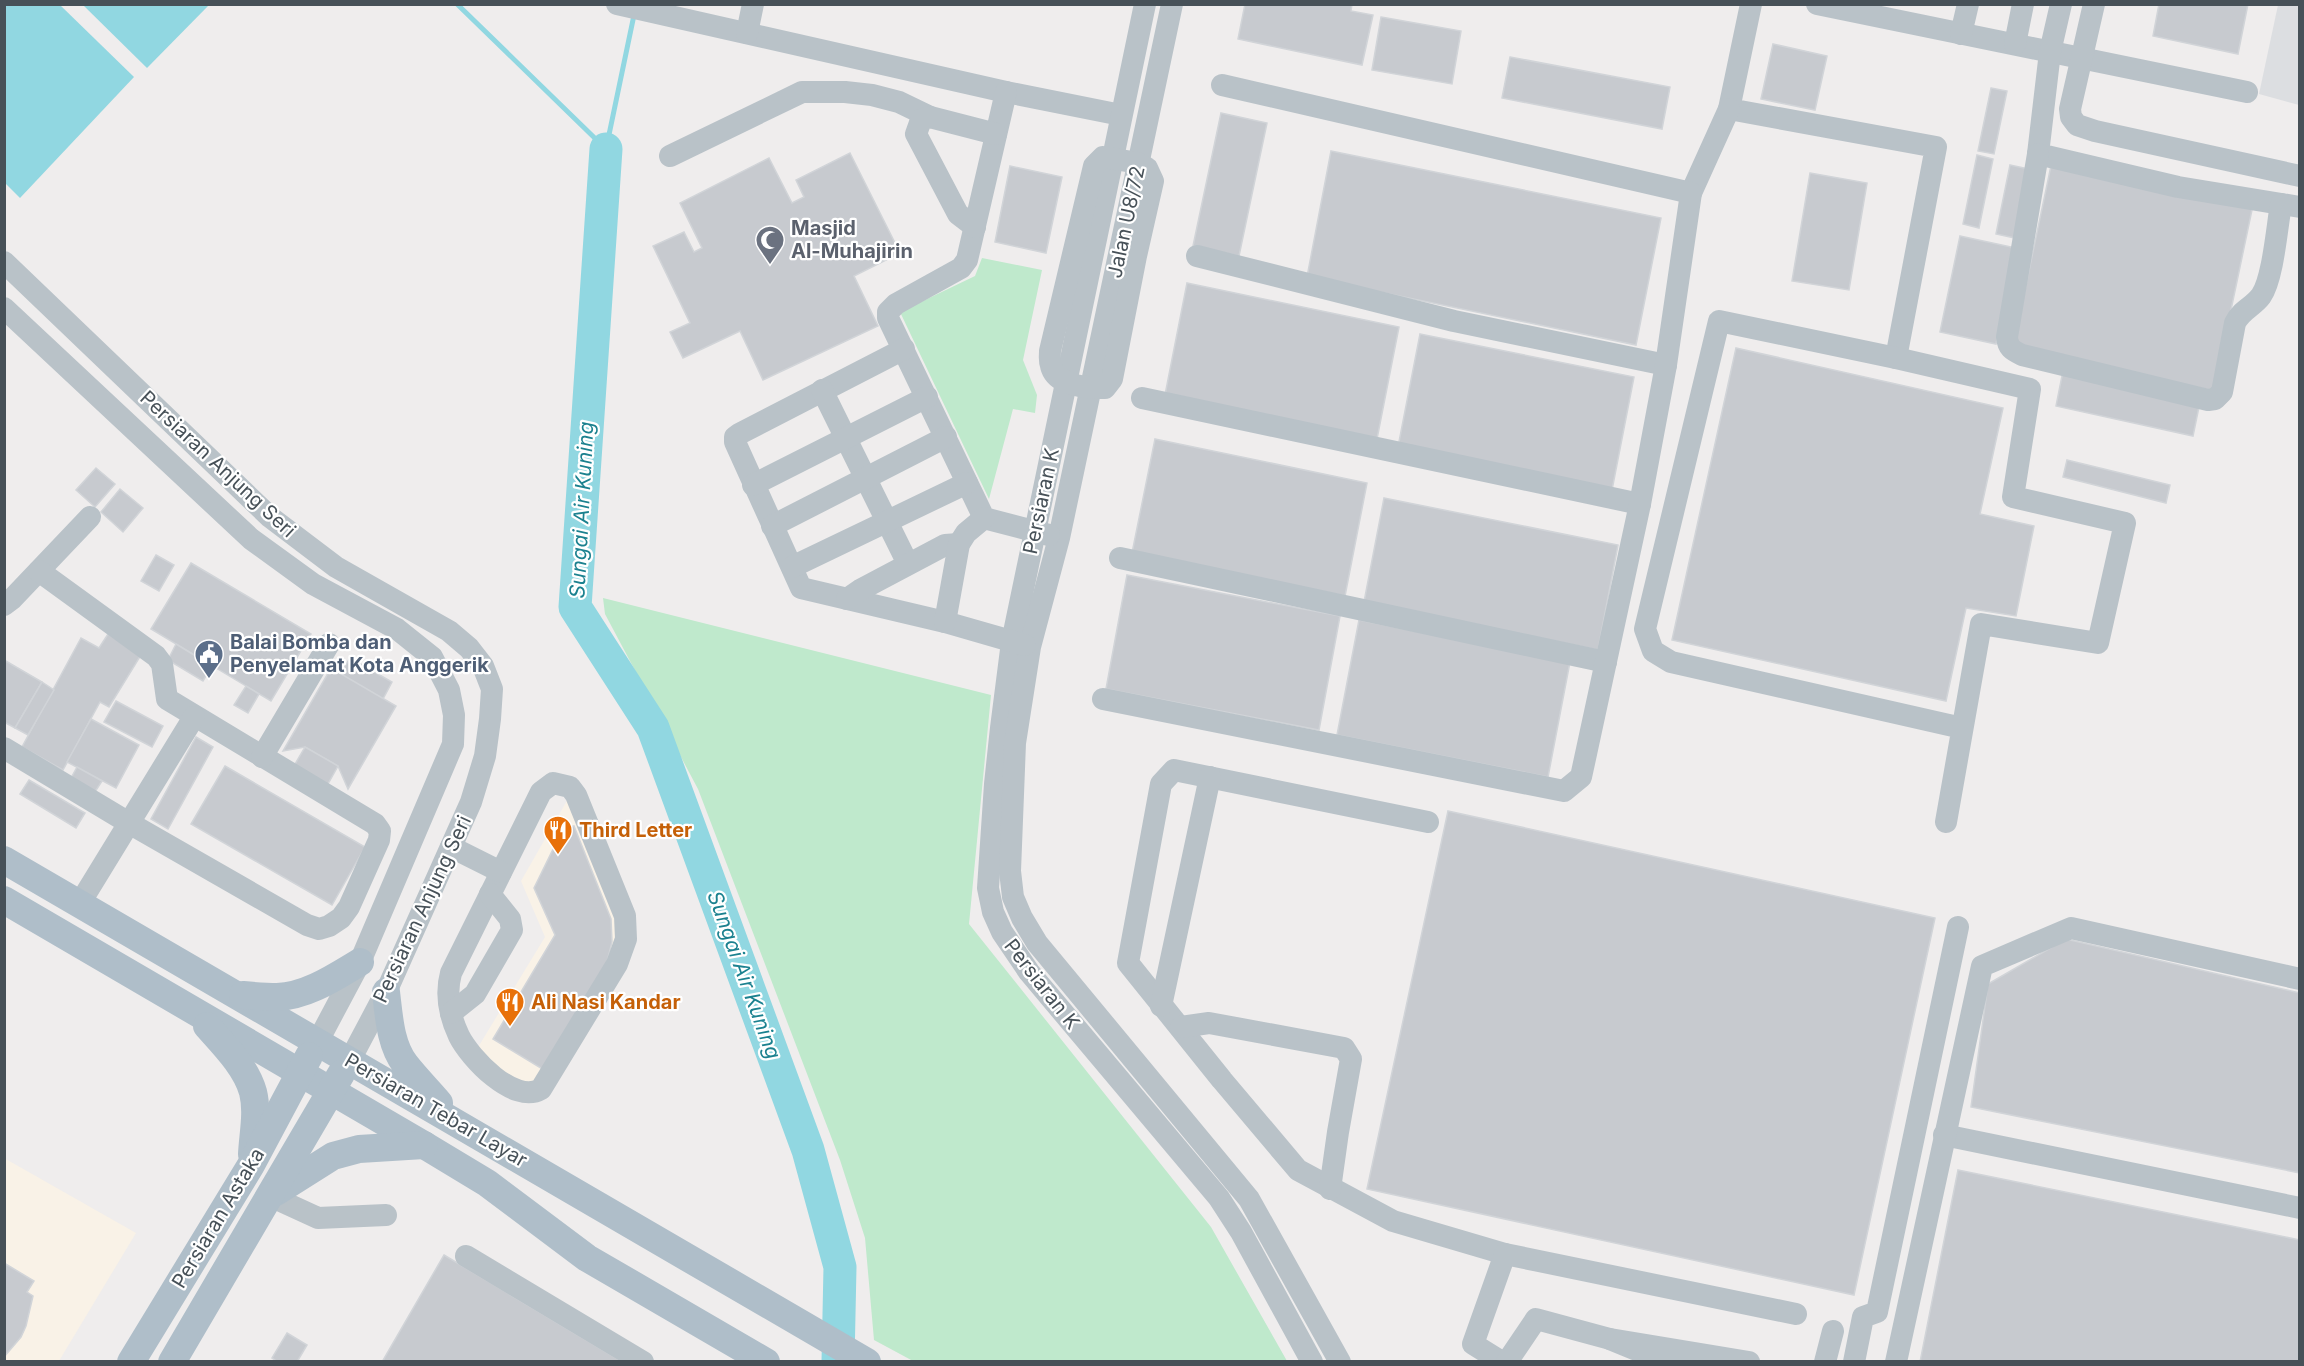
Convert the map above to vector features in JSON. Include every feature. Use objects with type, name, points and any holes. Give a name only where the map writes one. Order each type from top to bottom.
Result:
[{"type":"main road","name":"Persiaran Tebar Layar","points":[[4,860],[867,1362]]},
{"type":"main road","name":"Persiaran Tebar Layar","points":[[4,900],[332,1090],[487,1183],[550,1232],[595,1263],[766,1362]]},
{"type":"main road","points":[[238,995],[279,997],[308,990],[328,982],[360,962]]},
{"type":"main road","points":[[386,992],[393,1035],[404,1062],[454,1121]]},
{"type":"main road","points":[[190,1007],[232,1054],[252,1092],[255,1113],[251,1165]]},
{"type":"main road","name":"Persiaran Astaka","points":[[131,1362],[251,1165],[318,1041]]},
{"type":"main road","name":"Persiaran Astaka","points":[[172,1362],[350,1060]]},
{"type":"main road","points":[[270,1196],[333,1156],[359,1149],[424,1145]]},
{"type":"street","points":[[617,4],[1006,92],[1121,115]]},
{"type":"street","points":[[747,33],[753,4]]},
{"type":"street","name":"Jalan U8/72","points":[[1055,432],[1145,4]]},
{"type":"street","name":"Jalan U8/72","points":[[1081,439],[1172,4]]},
{"type":"street","points":[[1102,699],[1564,790],[1581,777],[1640,504],[1666,365],[1690,193],[1729,109],[1751,4]]},
{"type":"street","points":[[1817,4],[2247,92]]},
{"type":"street","points":[[1961,34],[1968,4]]},
{"type":"street","points":[[2014,45],[2023,4]]},
{"type":"street","points":[[2038,154],[2178,187],[2290,206],[2261,296],[2240,312],[2235,323],[2222,392],[2215,399],[2208,400],[2022,355],[2011,350],[2008,344],[2007,337],[2038,154],[2050,52],[2061,4]]},
{"type":"street","points":[[2094,4],[2070,109],[2071,117],[2077,125],[2121,138],[2300,177]]},
{"type":"street","points":[[1222,85],[1690,193]]},
{"type":"street","points":[[670,156],[802,92],[845,92],[872,95],[899,102],[930,117],[996,134]]},
{"type":"street","points":[[1006,92],[968,260],[961,268],[896,304],[888,312],[888,318],[984,518],[1059,538]]},
{"type":"street","points":[[1729,109],[1936,147],[1896,358]]},
{"type":"street","points":[[930,117],[921,120],[916,134],[958,214],[975,227]]},
{"type":"street","points":[[1113,157],[1138,163]]},
{"type":"street","points":[[1197,256],[1454,321],[1666,365]]},
{"type":"street","name":"Persiaran Anjung Seri","points":[[4,262],[270,517],[336,567],[449,631],[470,648],[483,666],[492,689],[490,719],[485,756],[471,802],[386,992],[350,1060]]},
{"type":"street","name":"Persiaran Anjung Seri","points":[[4,308],[251,539],[313,584],[397,629],[421,647],[432,657],[449,690],[453,707],[453,744],[360,962],[318,1041]]},
{"type":"street","points":[[1946,822],[1981,624],[2098,643],[2125,523],[2013,496],[2030,389],[1719,321],[1646,629],[1653,651],[1671,662],[1962,728]]},
{"type":"street","points":[[904,349],[735,437],[753,485],[801,588],[945,622],[1021,644]]},
{"type":"street","points":[[1066,382],[1092,388]]},
{"type":"street","points":[[822,390],[908,564]]},
{"type":"street","points":[[753,485],[927,397]]},
{"type":"street","points":[[1142,398],[1640,504]]},
{"type":"street","name":"Persiaran K","points":[[1055,432],[1035,532],[1021,644],[995,784],[988,888],[998,922],[1007,941],[1029,972],[1219,1198],[1241,1232],[1312,1362]]},
{"type":"street","points":[[772,526],[946,437]]},
{"type":"street","name":"Persiaran K","points":[[1081,439],[1059,538],[1021,644],[1011,809],[1010,871],[1013,897],[1036,943],[1249,1199],[1340,1362]]},
{"type":"street","points":[[792,567],[967,483]]},
{"type":"street","points":[[4,605],[90,518]]},
{"type":"street","points":[[945,622],[959,544],[966,534],[984,518]]},
{"type":"street","points":[[847,599],[945,545],[959,544]]},
{"type":"street","points":[[1120,558],[1606,662]]},
{"type":"street","points":[[4,748],[129,823],[307,925],[319,929],[341,918],[349,907],[379,840],[380,831],[375,824],[167,699],[162,664],[156,656],[39,571]]},
{"type":"street","points":[[262,757],[329,644]]},
{"type":"street","points":[[80,903],[194,717]]},
{"type":"street","points":[[1428,822],[1174,770],[1161,784],[1128,963],[1298,1170],[1330,1189],[1393,1221],[1505,1254],[1796,1314]]},
{"type":"street","points":[[1161,1006],[1210,777]]},
{"type":"street","points":[[553,783],[570,788],[576,795],[625,916],[626,939],[617,964],[541,1089],[533,1093],[523,1093],[489,1074],[459,1037],[451,1013],[447,994],[451,973],[490,894],[541,792],[553,783]]},
{"type":"street","points":[[451,847],[501,872]]},
{"type":"street","points":[[451,1013],[475,994],[512,930],[510,919],[490,894]]},
{"type":"street","points":[[1854,1362],[1863,1317],[1877,1312],[1958,927]]},
{"type":"street","points":[[1896,1362],[1982,966],[2071,928],[2300,979]]},
{"type":"street","points":[[1181,1027],[1209,1023],[1344,1048],[1351,1059],[1330,1189]]},
{"type":"street","points":[[1944,1136],[2300,1208]]},
{"type":"street","points":[[270,1196],[318,1218],[386,1215]]},
{"type":"street","points":[[1502,1362],[1473,1344],[1505,1254]]},
{"type":"street","points":[[466,1256],[643,1362]]},
{"type":"street","points":[[1507,1362],[1536,1319],[1610,1339],[1749,1362]]},
{"type":"street","points":[[1825,1362],[1833,1331]]},
{"type":"street","points":[[1610,1339],[1666,1362]]},
{"type":"shaded area","points":[[2278,5],[2299,5],[2299,105],[2259,94]]},
{"type":"shaded area","points":[[569,797],[620,922],[620,939],[535,1085],[508,1079],[477,1049],[545,937],[521,881]]},
{"type":"shaded area","points":[[4,1158],[136,1233],[59,1361],[5,1361]]},
{"type":"green space","points":[[982,258],[1042,270],[1023,360],[1037,395],[1035,413],[1013,409],[989,499],[900,312],[975,276]]},
{"type":"green space","points":[[603,598],[991,695],[969,924],[1211,1227],[1287,1361],[913,1361],[874,1340],[865,1238],[840,1160],[698,789],[605,614]]},
{"type":"water","points":[[4,5],[60,5],[134,77],[20,198],[5,183]]},
{"type":"water","points":[[83,5],[209,5],[147,68]]},
{"type":"building","points":[[1245,4],[1352,4],[1351,11],[1373,15],[1362,65],[1238,39]]},
{"type":"building","points":[[2159,4],[2248,4],[2238,54],[2153,36]]},
{"type":"building","points":[[1381,17],[1461,31],[1452,84],[1372,70]]},
{"type":"building","points":[[1773,44],[1827,56],[1815,110],[1761,99]]},
{"type":"building","points":[[1510,57],[1670,87],[1662,129],[1502,98]]},
{"type":"building","points":[[1991,88],[2007,91],[1994,154],[1978,151]]},
{"type":"building","points":[[1221,113],[1267,123],[1239,256],[1193,246]]},
{"type":"building","points":[[1331,151],[1661,218],[1636,345],[1307,277]]},
{"type":"building","name":"Masjid Al-Muhajirin","points":[[850,153],[900,253],[854,276],[878,326],[763,380],[740,331],[683,358],[670,332],[690,323],[653,246],[684,232],[694,252],[702,248],[680,203],[769,158],[792,203],[804,197],[796,180]]},
{"type":"building","points":[[1977,155],[1993,159],[1979,228],[1963,224]]},
{"type":"building","points":[[2052,161],[2253,205],[2214,391],[2013,347]]},
{"type":"building","points":[[2010,165],[2029,169],[2015,238],[1996,234]]},
{"type":"building","points":[[1010,166],[1062,177],[1046,253],[995,242]]},
{"type":"building","points":[[1810,173],[1867,183],[1849,290],[1792,281]]},
{"type":"building","points":[[1960,236],[2016,248],[1996,344],[1940,332]]},
{"type":"building","points":[[1187,283],[1399,327],[1376,444],[1164,400]]},
{"type":"building","points":[[1420,334],[1634,377],[1612,490],[1398,447]]},
{"type":"building","points":[[1736,348],[2003,408],[1980,514],[2034,526],[2016,616],[1966,608],[1946,701],[1672,640]]},
{"type":"building","points":[[2063,371],[2200,402],[2193,436],[2056,406]]},
{"type":"building","points":[[1155,439],[1367,483],[1345,596],[1132,553]]},
{"type":"building","points":[[2067,460],[2170,485],[2166,503],[2063,477]]},
{"type":"building","points":[[96,468],[115,484],[95,507],[76,490]]},
{"type":"building","points":[[120,489],[143,508],[123,532],[101,512]]},
{"type":"building","points":[[1384,498],[1618,545],[1598,650],[1364,602]]},
{"type":"building","points":[[156,555],[174,565],[159,591],[141,581]]},
{"type":"building","points":[[191,563],[311,634],[271,701],[151,629]]},
{"type":"building","points":[[1127,575],[1340,616],[1319,730],[1106,689]]},
{"type":"building","points":[[1359,620],[1570,662],[1548,777],[1337,735]]},
{"type":"building","points":[[108,634],[141,655],[109,707],[100,702],[63,770],[22,747],[81,638],[99,648]]},
{"type":"building","points":[[176,644],[212,666],[203,681],[168,660]]},
{"type":"building","points":[[350,658],[392,682],[383,699],[340,674]]},
{"type":"building","points":[[4,660],[42,682],[15,728],[4,722]]},
{"type":"building","points":[[331,668],[396,706],[348,789],[338,766],[305,747],[283,751]]},
{"type":"building","points":[[42,682],[54,690],[28,735],[15,728]]},
{"type":"building","points":[[246,686],[259,694],[248,713],[234,705]]},
{"type":"building","points":[[116,701],[163,726],[152,747],[104,722]]},
{"type":"building","points":[[91,719],[139,745],[116,788],[67,762]]},
{"type":"building","points":[[196,737],[213,747],[168,829],[151,819]]},
{"type":"building","points":[[305,747],[338,766],[324,791],[291,771]]},
{"type":"building","points":[[225,766],[365,847],[332,905],[191,824]]},
{"type":"building","points":[[77,767],[102,781],[93,795],[69,782]]},
{"type":"building","points":[[29,780],[85,813],[76,828],[20,794]]},
{"type":"building","points":[[1448,811],[1935,918],[1854,1295],[1367,1189]]},
{"type":"building","points":[[574,826],[611,919],[612,942],[606,966],[544,1070],[493,1039],[555,935],[534,888],[563,829]]},
{"type":"building","points":[[2066,939],[2300,993],[2300,1173],[1971,1107],[1988,984]]},
{"type":"building","points":[[1958,1170],[2300,1240],[2300,1362],[1920,1362]]},
{"type":"building","points":[[444,1255],[623,1362],[382,1362]]},
{"type":"building","points":[[4,1263],[34,1281],[27,1292],[33,1296],[26,1326],[21,1337],[4,1357]]},
{"type":"building","points":[[287,1333],[307,1345],[297,1362],[278,1362],[272,1358]]},
{"type":"waterway","points":[[457,4],[606,149]]},
{"type":"waterway","name":"Sungai Air Kuning","points":[[606,149],[634,15]]},
{"type":"waterway","name":"Sungai Air Kuning","points":[[606,149],[575,607],[653,728],[808,1150],[840,1267],[838,1362]]},
{"type":"place","name":"Masjid Al-Muhajirin","points":[[770,266]]},
{"type":"place","name":"Balai Bomba dan Penyelamat Kota Anggerik","points":[[209,680]]},
{"type":"place","name":"Third Letter","points":[[558,856]]},
{"type":"place","name":"Ali Nasi Kandar","points":[[510,1028]]}]
